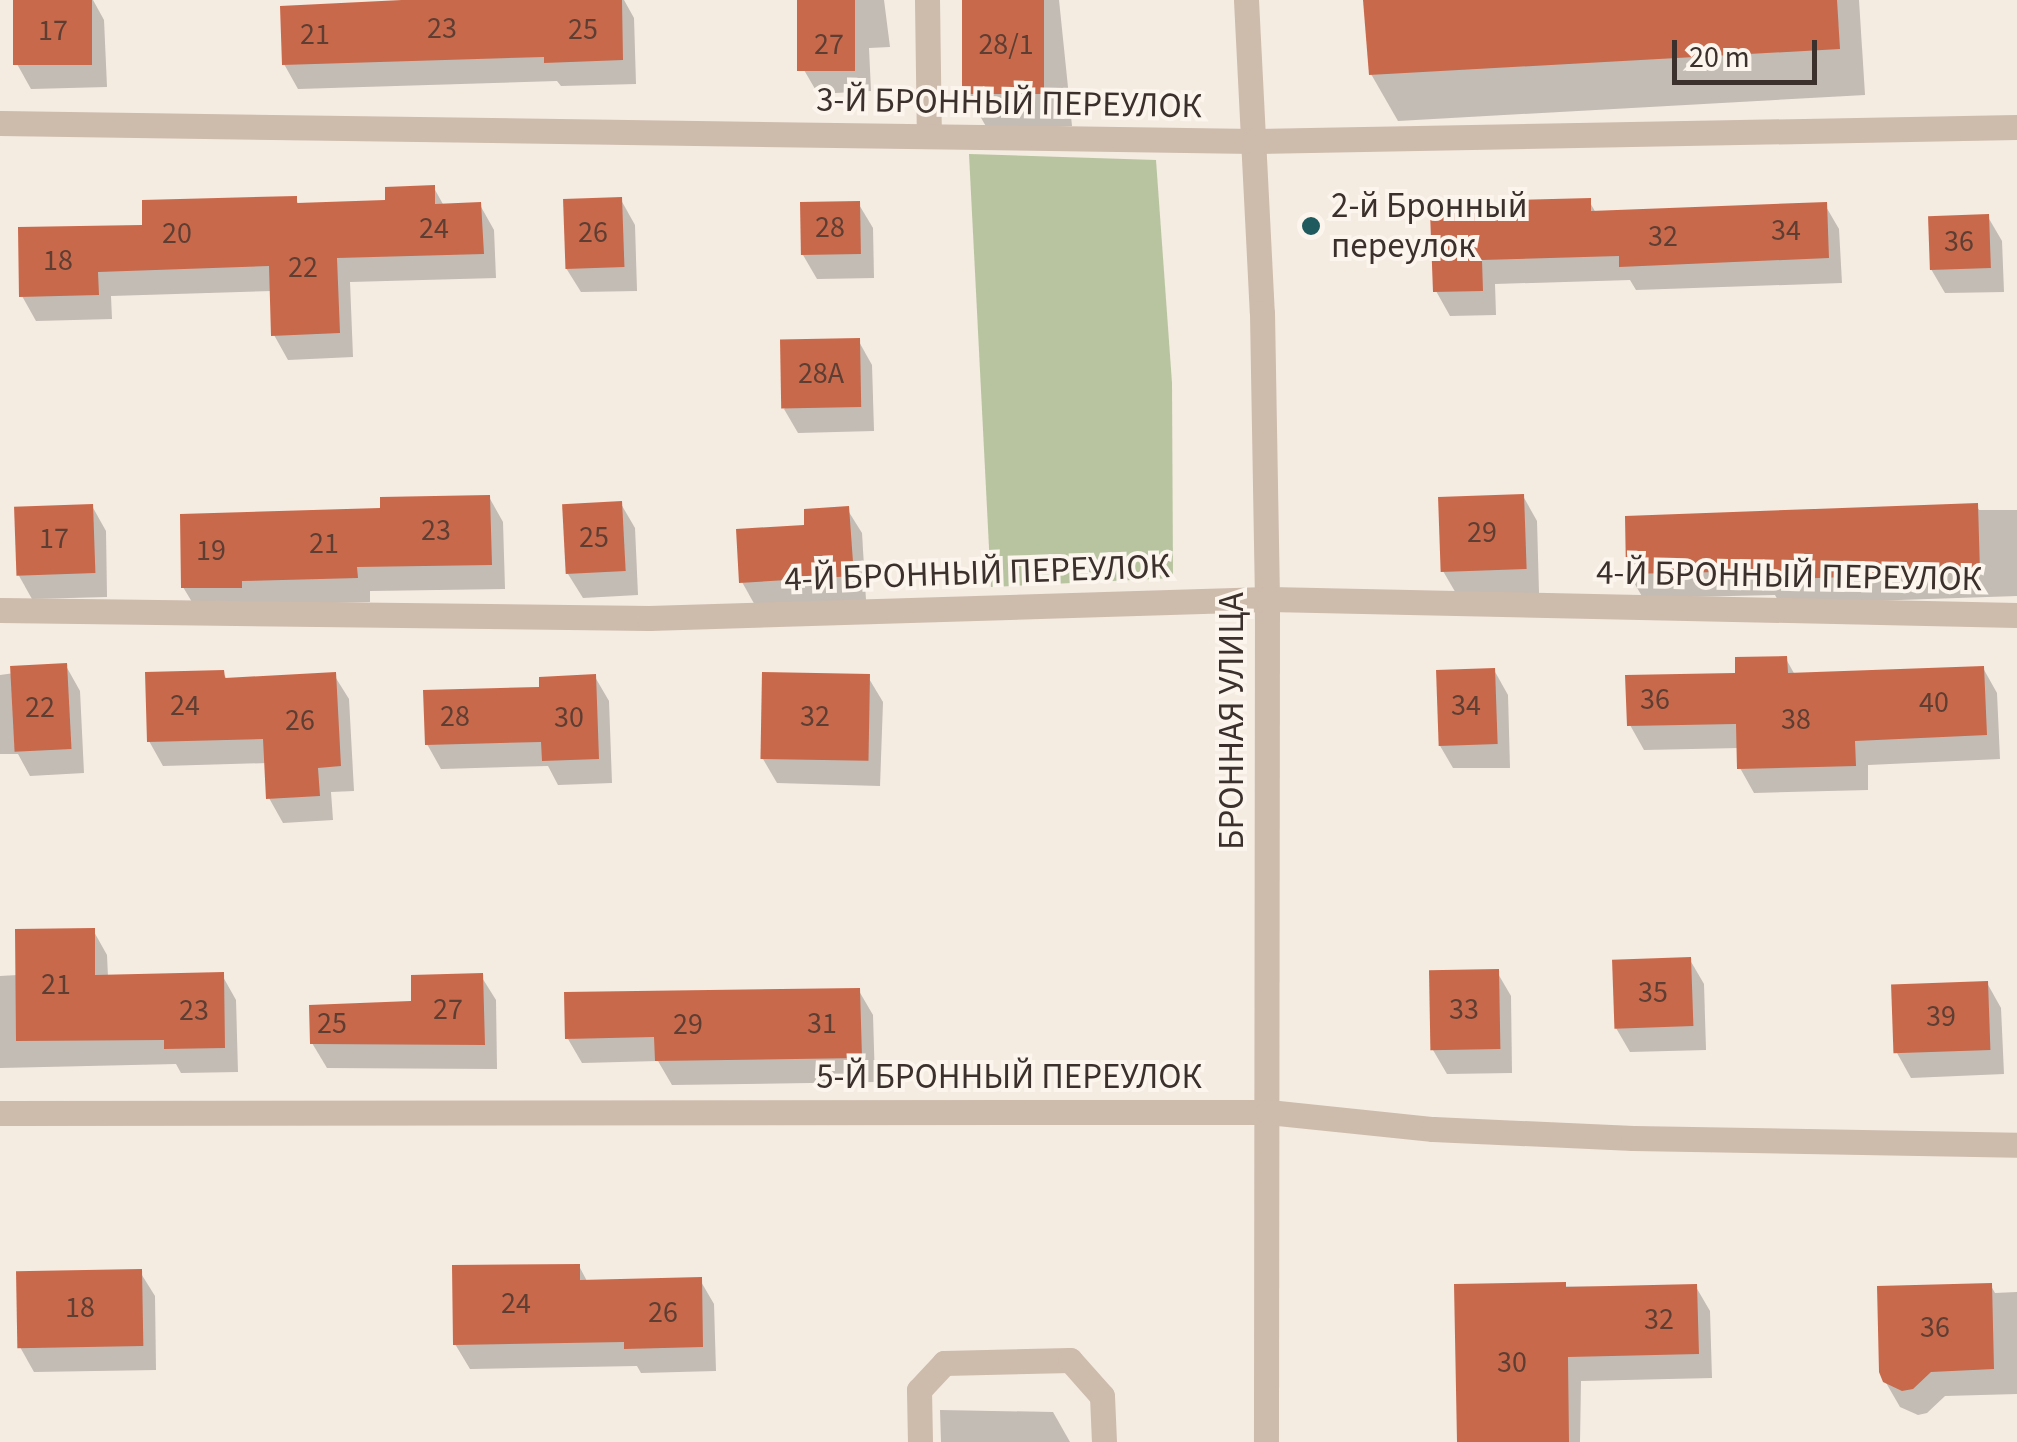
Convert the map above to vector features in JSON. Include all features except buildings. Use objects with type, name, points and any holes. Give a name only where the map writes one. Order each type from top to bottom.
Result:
[{"type":"street","points":[[927,0],[928,136]]},
{"type":"street","name":"БРОННАЯ УЛИЦА","points":[[1246,0],[1254,141],[1267,599],[1266,1442]]},
{"type":"street","name":"3-Й БРОННЫЙ ПЕРЕУЛОК","points":[[0,123],[1254,141],[2017,127]]},
{"type":"street","name":"4-Й БРОННЫЙ ПЕРЕУЛОК","points":[[0,610],[648,618],[1267,599],[2017,615]]},
{"type":"street","name":"5-Й БРОННЫЙ ПЕРЕУЛОК","points":[[0,1113],[1268,1112],[1433,1128],[1597,1136],[2017,1145]]},
{"type":"street","points":[[920,1442],[919,1390],[944,1363],[1070,1360],[1102,1396],[1104,1442]]},
{"type":"green space","points":[[969,154],[1156,160],[1172,383],[1173,578],[991,587]]},
{"type":"place","name":"2-й Бронный переулок","points":[[1311,226]]}]
